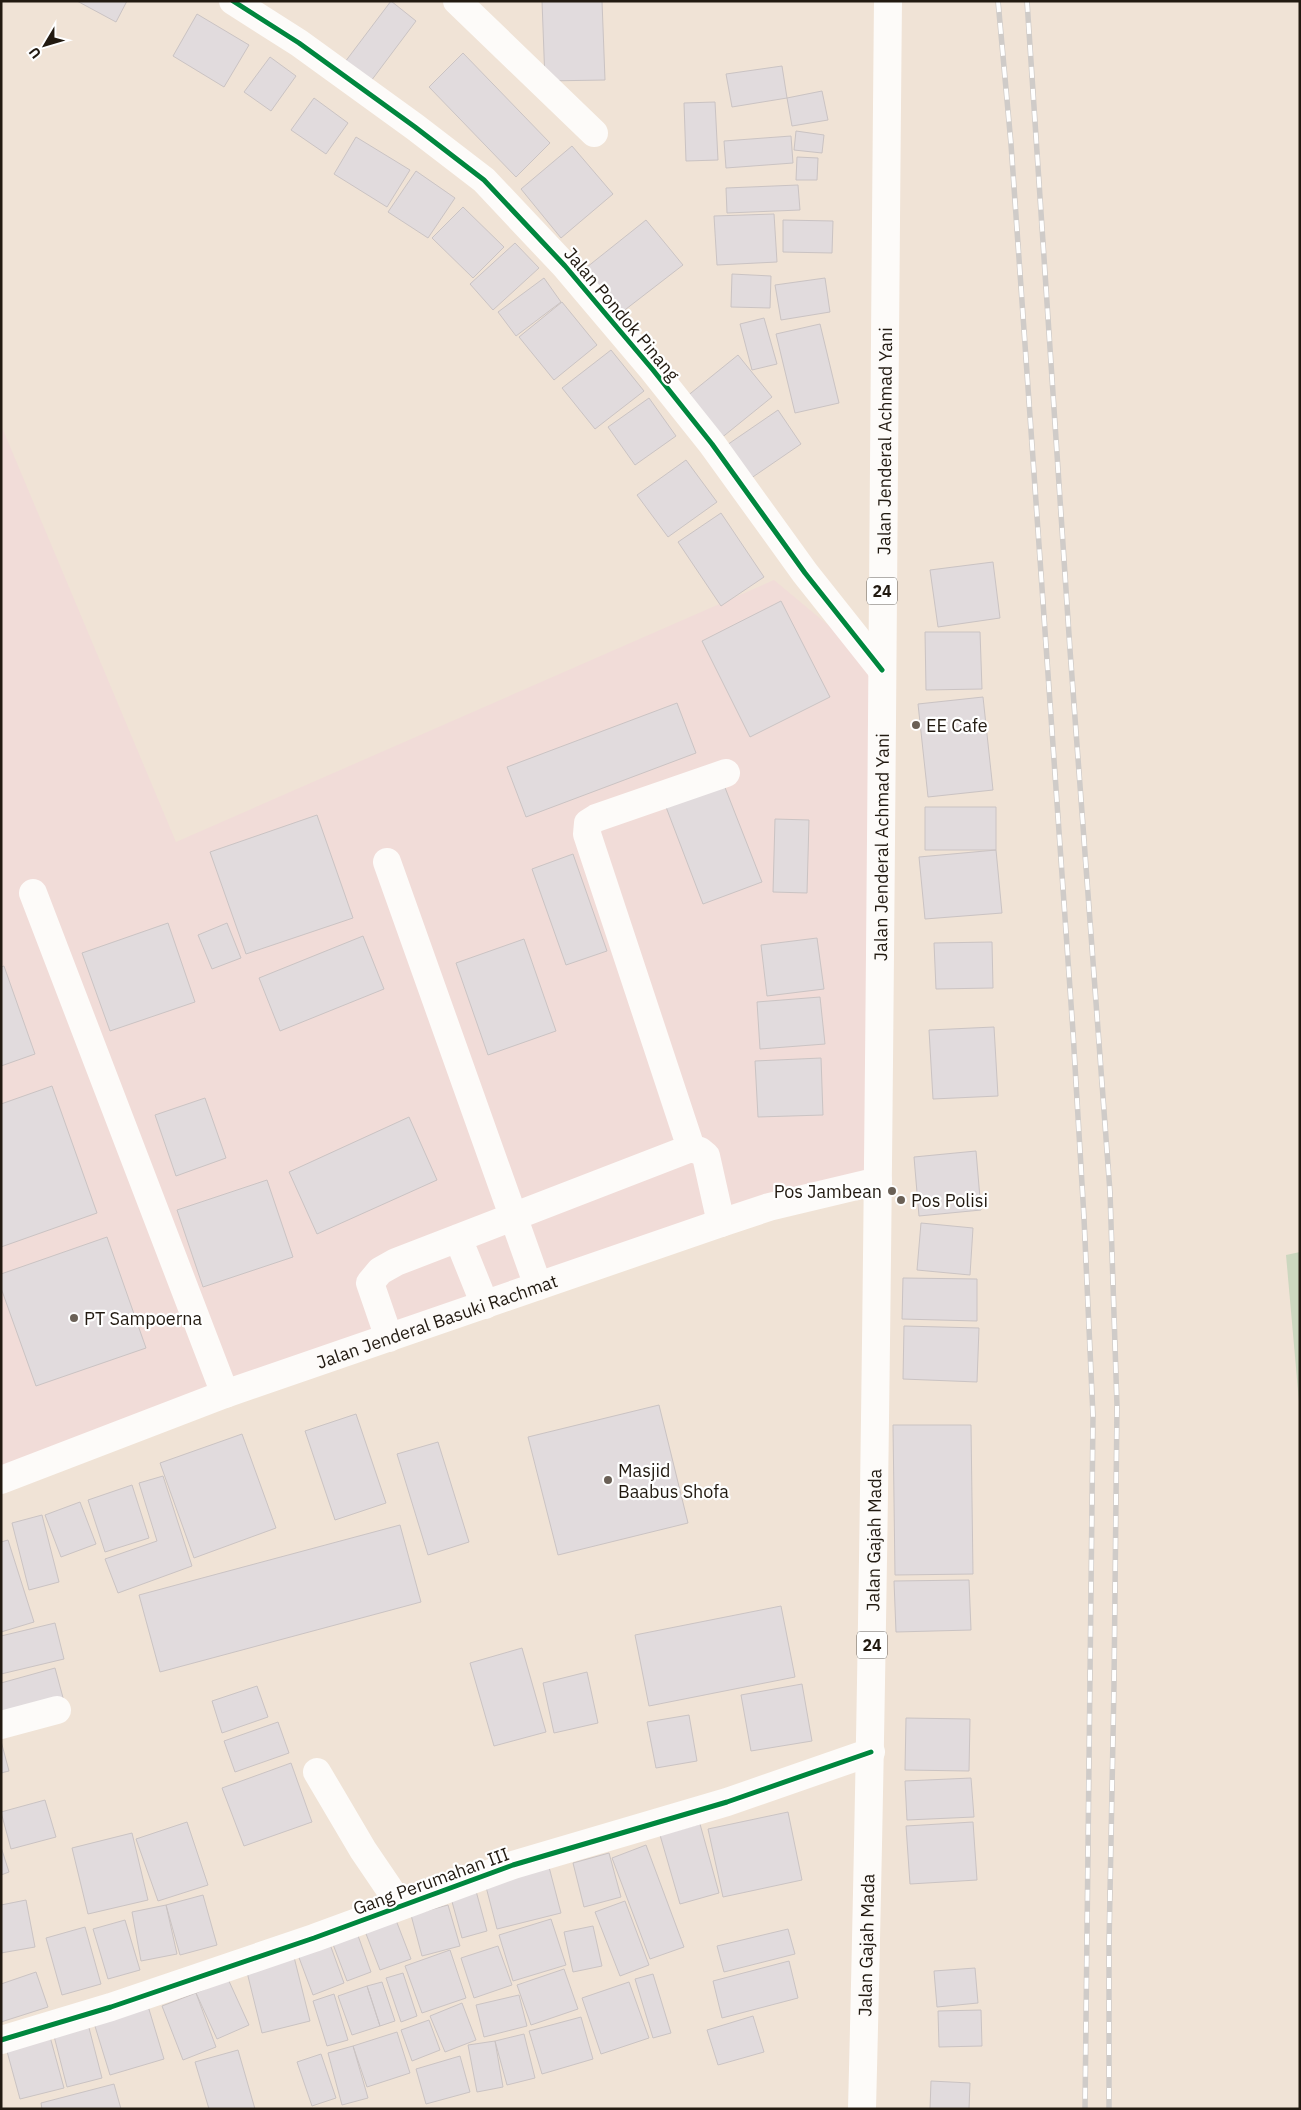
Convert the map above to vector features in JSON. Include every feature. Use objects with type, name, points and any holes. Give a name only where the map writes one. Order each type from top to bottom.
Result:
[{"type":"main road","name":"Jalan Pondok Pinang","points":[[233,1],[299,43],[415,127],[484,180],[565,266],[653,370],[712,444],[805,574],[882,670]]},
{"type":"main road","points":[[457,1],[594,133]]},
{"type":"main road","name":"Jalan Jenderal Achmad Yani","points":[[878,1182],[888,1]]},
{"type":"main road","points":[[691,1148],[587,834],[588,823],[596,818],[726,773]]},
{"type":"main road","points":[[387,862],[538,1286]]},
{"type":"main road","points":[[33,893],[225,1394]]},
{"type":"main road","points":[[389,1338],[370,1284],[380,1271],[396,1262],[691,1148],[700,1150],[706,1156],[720,1223]]},
{"type":"main road","name":"Jalan Jenderal Basuki Rachmat","points":[[1,1480],[225,1394],[720,1223],[769,1207],[878,1182]]},
{"type":"main road","name":"Jalan Gajah Mada","points":[[862,2109],[871,1752],[878,1182]]},
{"type":"main road","points":[[458,1238],[485,1305]]},
{"type":"main road","points":[[1,1725],[57,1710]]},
{"type":"main road","name":"Gang Perumahan III","points":[[1,2040],[111,2007],[513,1865],[727,1802],[871,1752]]},
{"type":"main road","points":[[317,1772],[363,1850],[401,1906]]},
{"type":"shaded area","points":[[1,425],[176,842],[774,580],[882,670],[878,1181],[1,1486]]},
{"type":"green space","points":[[1300,1252],[1300,1413],[1286,1255]]},
{"type":"building","points":[[77,1],[127,1],[116,22]]},
{"type":"building","points":[[391,1],[416,21],[371,81],[345,62]]},
{"type":"building","points":[[542,1],[602,1],[605,80],[545,81]]},
{"type":"building","points":[[197,14],[249,45],[224,87],[173,56]]},
{"type":"building","points":[[463,53],[550,143],[516,177],[429,87]]},
{"type":"building","points":[[270,57],[296,76],[271,111],[244,92]]},
{"type":"building","points":[[782,66],[787,98],[732,107],[726,74]]},
{"type":"building","points":[[822,91],[828,120],[792,126],[787,98]]},
{"type":"building","points":[[314,98],[348,123],[326,154],[291,130]]},
{"type":"building","points":[[715,102],[718,160],[686,161],[684,103]]},
{"type":"building","points":[[796,131],[824,135],[822,153],[794,150]]},
{"type":"building","points":[[791,136],[793,163],[726,168],[724,141]]},
{"type":"building","points":[[356,137],[410,170],[387,207],[334,174]]},
{"type":"building","points":[[572,146],[613,194],[561,238],[521,189]]},
{"type":"building","points":[[797,157],[818,158],[817,180],[796,180]]},
{"type":"building","points":[[416,171],[455,198],[428,238],[388,212]]},
{"type":"building","points":[[798,185],[800,210],[727,213],[726,188]]},
{"type":"building","points":[[463,207],[504,247],[473,278],[432,238]]},
{"type":"building","points":[[774,214],[777,262],[717,265],[714,216]]},
{"type":"building","points":[[646,220],[683,265],[617,316],[582,271]]},
{"type":"building","points":[[783,220],[833,221],[832,253],[783,252]]},
{"type":"building","points":[[515,243],[539,268],[493,310],[470,284]]},
{"type":"building","points":[[732,274],[771,276],[770,308],[731,307]]},
{"type":"building","points":[[544,278],[561,302],[516,336],[498,312]]},
{"type":"building","points":[[825,278],[830,312],[781,320],[775,285]]},
{"type":"building","points":[[562,302],[597,345],[554,380],[519,337]]},
{"type":"building","points":[[764,318],[777,364],[752,370],[740,324]]},
{"type":"building","points":[[820,324],[839,403],[795,413],[776,334]]},
{"type":"building","points":[[611,350],[644,391],[595,429],[562,388]]},
{"type":"building","points":[[738,355],[772,397],[720,439],[686,397]]},
{"type":"building","points":[[649,398],[676,436],[635,465],[608,427]]},
{"type":"building","points":[[778,410],[801,444],[747,481],[724,447]]},
{"type":"building","points":[[686,460],[717,502],[668,537],[637,495]]},
{"type":"building","points":[[721,513],[764,577],[721,606],[678,542]]},
{"type":"building","points":[[993,562],[1000,618],[938,627],[930,570]]},
{"type":"building","points":[[781,601],[830,697],[750,737],[702,641]]},
{"type":"building","points":[[925,632],[980,632],[982,689],[926,690]]},
{"type":"building","points":[[983,697],[993,790],[928,797],[918,704]]},
{"type":"building","points":[[677,703],[696,753],[526,817],[507,767]]},
{"type":"building","points":[[724,785],[762,882],[703,904],[666,807]]},
{"type":"building","points":[[925,807],[996,807],[996,850],[925,850]]},
{"type":"building","points":[[317,815],[353,918],[246,954],[210,852]]},
{"type":"building","points":[[775,819],[809,820],[807,893],[773,892]]},
{"type":"building","points":[[996,850],[1002,913],[925,919],[919,857]]},
{"type":"building","points":[[573,854],[607,951],[566,965],[532,869]]},
{"type":"building","points":[[168,923],[195,1002],[110,1031],[82,953]]},
{"type":"building","points":[[227,923],[241,958],[212,969],[198,935]]},
{"type":"building","points":[[363,936],[384,989],[280,1031],[259,978]]},
{"type":"building","points":[[817,938],[824,989],[767,996],[761,945]]},
{"type":"building","points":[[524,939],[556,1031],[488,1055],[456,963]]},
{"type":"building","points":[[992,942],[993,988],[936,989],[934,943]]},
{"type":"building","points":[[4,966],[35,1054],[1,1066],[1,967]]},
{"type":"building","points":[[820,997],[825,1044],[760,1049],[757,1002]]},
{"type":"building","points":[[994,1027],[998,1096],[933,1099],[929,1030]]},
{"type":"building","points":[[821,1058],[823,1115],[758,1117],[755,1061]]},
{"type":"building","points":[[52,1086],[97,1213],[1,1247],[1,1104]]},
{"type":"building","points":[[205,1098],[226,1158],[176,1176],[155,1115]]},
{"type":"building","points":[[409,1117],[437,1180],[317,1234],[289,1172]]},
{"type":"building","points":[[976,1151],[981,1210],[919,1216],[914,1157]]},
{"type":"building","points":[[267,1180],[293,1257],[203,1287],[177,1210]]},
{"type":"building","points":[[921,1223],[973,1228],[970,1275],[917,1270]]},
{"type":"building","name":"PT Sampoerna","points":[[107,1237],[146,1348],[36,1386],[1,1288],[1,1274]]},
{"type":"building","points":[[903,1278],[977,1279],[977,1321],[902,1319]]},
{"type":"building","points":[[904,1326],[979,1328],[977,1382],[903,1379]]},
{"type":"building","name":"Masjid Baabus Shofa","points":[[659,1405],[688,1523],[558,1555],[528,1437]]},
{"type":"building","points":[[356,1414],[386,1503],[335,1520],[305,1431]]},
{"type":"building","points":[[893,1425],[971,1425],[973,1574],[895,1575]]},
{"type":"building","points":[[242,1434],[276,1528],[194,1558],[160,1463]]},
{"type":"building","points":[[438,1442],[469,1542],[428,1555],[397,1454]]},
{"type":"building","points":[[163,1476],[192,1566],[118,1593],[105,1559],[157,1541],[139,1483]]},
{"type":"building","points":[[132,1485],[149,1538],[105,1552],[88,1500]]},
{"type":"building","points":[[80,1502],[96,1544],[61,1557],[45,1515]]},
{"type":"building","points":[[42,1515],[59,1582],[29,1590],[12,1523]]},
{"type":"building","points":[[400,1525],[421,1602],[160,1672],[139,1595]]},
{"type":"building","points":[[8,1540],[34,1622],[1,1632],[1,1542]]},
{"type":"building","points":[[969,1580],[971,1630],[896,1632],[894,1581]]},
{"type":"building","points":[[781,1606],[795,1677],[649,1706],[635,1635]]},
{"type":"building","points":[[55,1623],[64,1659],[1,1674],[1,1636]]},
{"type":"building","points":[[522,1648],[546,1732],[494,1746],[470,1663]]},
{"type":"building","points":[[55,1668],[65,1705],[1,1722],[1,1683]]},
{"type":"building","points":[[587,1672],[598,1723],[554,1733],[543,1683]]},
{"type":"building","points":[[802,1684],[812,1741],[751,1751],[741,1695]]},
{"type":"building","points":[[257,1686],[268,1717],[222,1733],[212,1701]]},
{"type":"building","points":[[689,1715],[697,1761],[656,1768],[647,1722]]},
{"type":"building","points":[[906,1718],[970,1719],[969,1771],[905,1770]]},
{"type":"building","points":[[278,1722],[289,1753],[235,1772],[224,1741]]},
{"type":"building","points":[[1,1741],[9,1771],[1,1773]]},
{"type":"building","points":[[291,1763],[312,1822],[244,1846],[222,1788]]},
{"type":"building","points":[[971,1778],[974,1817],[907,1820],[905,1781]]},
{"type":"building","points":[[45,1800],[56,1837],[11,1849],[1,1812]]},
{"type":"building","points":[[788,1812],[802,1880],[723,1897],[708,1829]]},
{"type":"building","points":[[187,1822],[208,1885],[158,1901],[136,1839]]},
{"type":"building","points":[[973,1822],[977,1880],[910,1884],[906,1826]]},
{"type":"building","points":[[700,1824],[719,1893],[680,1904],[660,1835]]},
{"type":"building","points":[[132,1833],[148,1900],[88,1914],[72,1848]]},
{"type":"building","points":[[646,1845],[684,1947],[650,1959],[612,1858]]},
{"type":"building","points":[[1,1847],[9,1872],[1,1875]]},
{"type":"building","points":[[609,1853],[621,1897],[584,1907],[573,1863]]},
{"type":"building","points":[[549,1867],[561,1913],[497,1929],[485,1883]]},
{"type":"building","points":[[476,1891],[487,1931],[462,1938],[451,1898]]},
{"type":"building","points":[[203,1895],[217,1945],[180,1955],[166,1905]]},
{"type":"building","points":[[26,1900],[35,1947],[1,1953],[1,1905]]},
{"type":"building","points":[[625,1901],[649,1965],[620,1976],[595,1912]]},
{"type":"building","points":[[166,1905],[177,1954],[141,1961],[132,1912]]},
{"type":"building","points":[[448,1905],[460,1946],[422,1956],[411,1915]]},
{"type":"building","points":[[394,1915],[411,1959],[380,1970],[363,1926]]},
{"type":"building","points":[[551,1919],[566,1965],[513,1981],[499,1935]]},
{"type":"building","points":[[125,1920],[140,1970],[108,1979],[93,1929]]},
{"type":"building","points":[[593,1926],[602,1966],[573,1972],[564,1932]]},
{"type":"building","points":[[85,1927],[101,1984],[62,1995],[46,1938]]},
{"type":"building","points":[[788,1929],[795,1954],[724,1972],[717,1946]]},
{"type":"building","points":[[356,1930],[371,1972],[347,1981],[331,1939]]},
{"type":"building","points":[[327,1936],[344,1983],[313,1995],[295,1947]]},
{"type":"building","points":[[498,1946],[512,1985],[474,1998],[461,1958]]},
{"type":"building","points":[[450,1950],[466,1998],[422,2013],[405,1966]]},
{"type":"building","points":[[293,1953],[310,2021],[262,2033],[245,1964]]},
{"type":"building","points":[[789,1961],[798,1998],[722,2018],[713,1981]]},
{"type":"building","points":[[975,1968],[978,2003],[937,2007],[934,1971]]},
{"type":"building","points":[[564,1969],[578,2009],[531,2025],[517,1985]]},
{"type":"building","points":[[36,1972],[48,2007],[1,2022],[1,1984]]},
{"type":"building","points":[[403,1973],[417,2016],[401,2022],[386,1978]]},
{"type":"building","points":[[653,1974],[671,2033],[653,2038],[635,1979]]},
{"type":"building","points":[[228,1979],[249,2025],[217,2039],[196,1993]]},
{"type":"building","points":[[382,1982],[395,2021],[380,2026],[367,1986]]},
{"type":"building","points":[[629,1982],[649,2038],[601,2054],[582,1998]]},
{"type":"building","points":[[367,1986],[380,2026],[352,2035],[338,1996]]},
{"type":"building","points":[[196,1993],[216,2047],[183,2060],[162,2006]]},
{"type":"building","points":[[334,1994],[348,2040],[327,2046],[313,2001]]},
{"type":"building","points":[[519,1995],[527,2026],[484,2037],[476,2005]]},
{"type":"building","points":[[462,2003],[476,2040],[445,2052],[430,2016]]},
{"type":"building","points":[[148,2006],[164,2059],[110,2075],[94,2023]]},
{"type":"building","points":[[981,2010],[982,2046],[939,2047],[938,2011]]},
{"type":"building","points":[[753,2016],[764,2052],[718,2065],[707,2030]]},
{"type":"building","points":[[581,2017],[593,2059],[542,2074],[529,2031]]},
{"type":"building","points":[[429,2020],[440,2050],[412,2061],[401,2030]]},
{"type":"building","points":[[88,2024],[102,2078],[67,2087],[53,2032]]},
{"type":"building","points":[[397,2032],[410,2073],[367,2087],[353,2046]]},
{"type":"building","points":[[49,2033],[64,2088],[20,2099],[5,2044]]},
{"type":"building","points":[[524,2034],[535,2078],[507,2085],[495,2041]]},
{"type":"building","points":[[495,2041],[503,2087],[477,2092],[468,2045]]},
{"type":"building","points":[[353,2046],[368,2098],[342,2105],[328,2053]]},
{"type":"building","points":[[238,2050],[255,2109],[209,2109],[195,2062]]},
{"type":"building","points":[[321,2054],[336,2098],[312,2106],[297,2062]]},
{"type":"building","points":[[460,2056],[470,2092],[426,2104],[416,2069]]},
{"type":"building","points":[[931,2081],[970,2083],[969,2109],[930,2109]]},
{"type":"building","points":[[114,2084],[121,2109],[42,2109],[41,2103]]},
{"type":"railway","points":[[998,1],[1011,144],[1073,1032],[1093,1416],[1085,2109]]},
{"type":"railway","points":[[1027,1],[1070,650],[1110,1192],[1117,1406],[1109,1945],[1109,2109]]},
{"type":"cycle path","points":[[233,1],[299,43],[415,127],[484,180],[565,266],[653,370],[712,444],[805,573],[882,670]]},
{"type":"cycle path","points":[[1,2040],[111,2007],[314,1938],[513,1865],[727,1802],[871,1752]]},
{"type":"place","name":"EE Cafe","points":[[916,725]]},
{"type":"place","name":"Pos Jambean","points":[[892,1191]]},
{"type":"place","name":"Pos Polisi","points":[[901,1200]]},
{"type":"place","name":"PT Sampoerna","points":[[74,1318]]},
{"type":"place","name":"Masjid Baabus Shofa","points":[[608,1480]]}]
